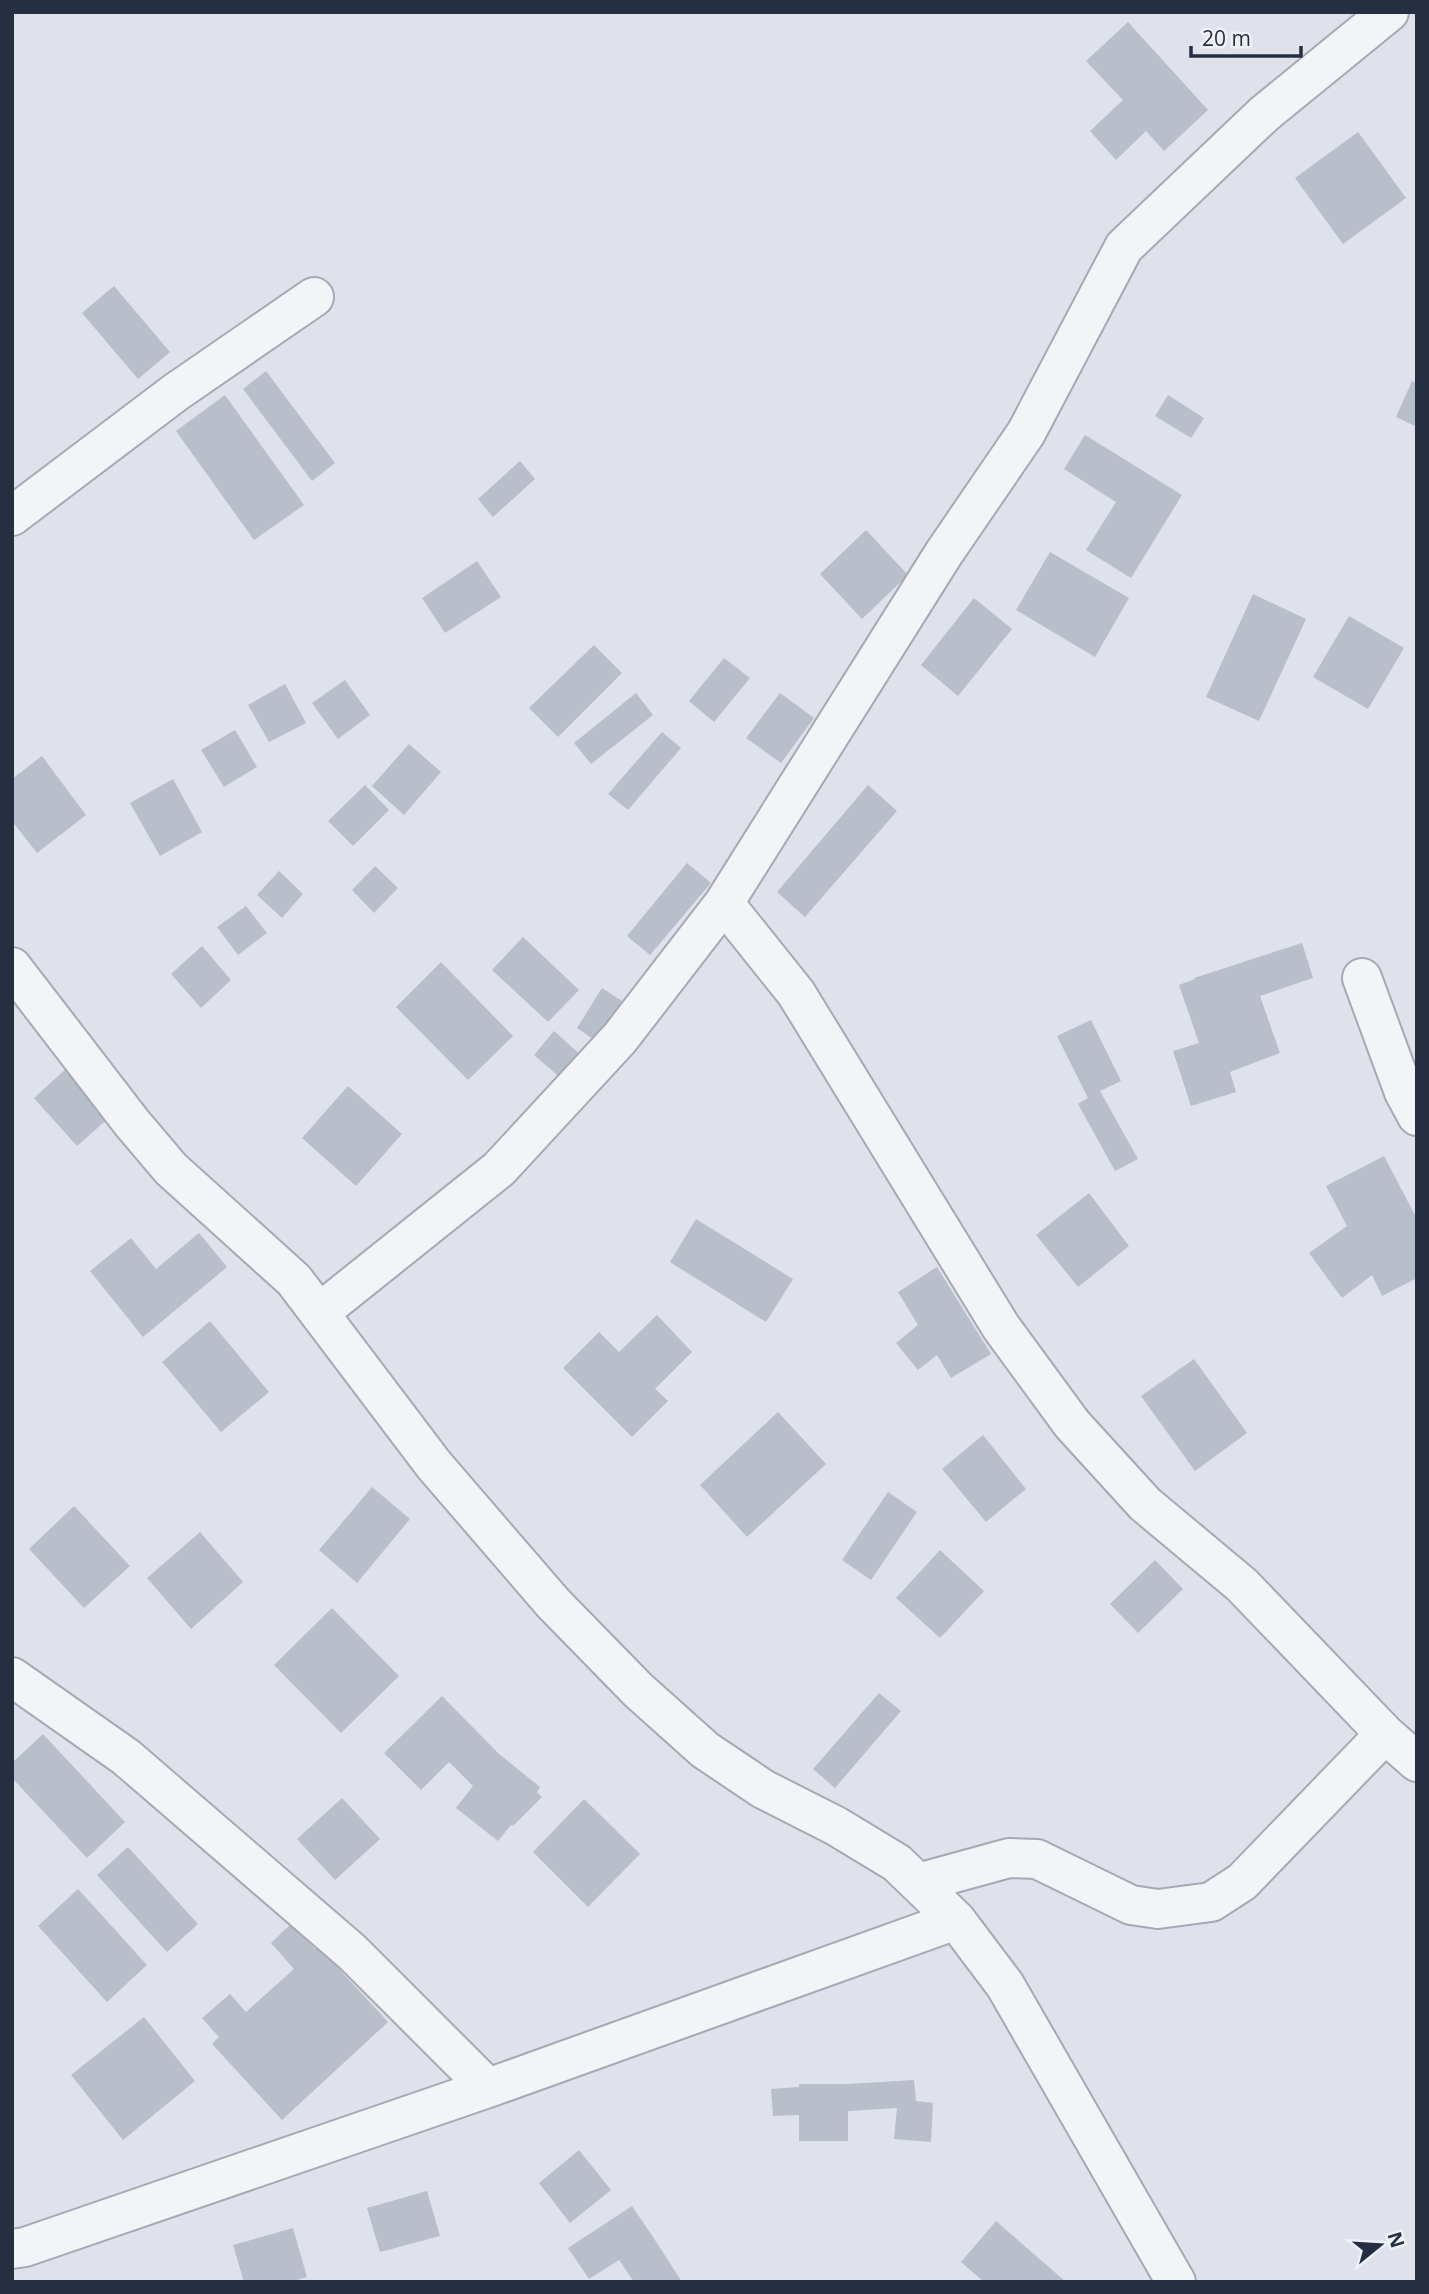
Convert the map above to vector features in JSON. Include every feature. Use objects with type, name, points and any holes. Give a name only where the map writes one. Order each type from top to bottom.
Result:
[{"type":"street","points":[[319,1313],[499,1168],[620,1038],[724,903],[944,553],[1026,433],[1124,247],[1264,114],[1389,12]]},
{"type":"street","points":[[12,516],[176,392],[314,297]]},
{"type":"street","points":[[724,903],[796,992],[1001,1327],[1073,1424],[1145,1504],[1242,1585],[1385,1734],[1417,1762]]},
{"type":"street","points":[[12,967],[132,1123],[172,1169],[294,1280],[434,1465],[554,1603],[638,1689],[705,1750],[763,1788],[836,1826],[897,1863],[956,1920],[1006,1985],[1176,2282]]},
{"type":"street","points":[[1362,978],[1404,1092],[1417,1116]]},
{"type":"street","points":[[12,1677],[137,1766],[352,1952],[488,2088]]},
{"type":"street","points":[[918,1883],[1009,1858],[1037,1860],[1131,1905],[1158,1909],[1211,1902],[1242,1882],[1385,1734]]},
{"type":"street","points":[[12,2249],[488,2088],[956,1920]]},
{"type":"building","points":[[1128,22],[1208,110],[1164,151],[1146,131],[1116,160],[1090,131],[1123,100],[1086,61]]},
{"type":"building","points":[[1358,132],[1406,198],[1343,244],[1295,178]]},
{"type":"building","points":[[114,286],[170,352],[138,379],[82,313]]},
{"type":"building","points":[[266,371],[335,463],[312,481],[243,389]]},
{"type":"building","points":[[1412,381],[1417,383],[1417,427],[1396,417]]},
{"type":"building","points":[[225,395],[304,505],[254,540],[176,431]]},
{"type":"building","points":[[1168,395],[1204,418],[1191,438],[1155,416]]},
{"type":"building","points":[[1085,435],[1182,495],[1131,578],[1086,550],[1116,502],[1064,469]]},
{"type":"building","points":[[520,461],[535,479],[493,517],[478,499]]},
{"type":"building","points":[[866,530],[908,575],[862,619],[820,574]]},
{"type":"building","points":[[1050,552],[1129,598],[1095,657],[1016,610]]},
{"type":"building","points":[[477,561],[501,597],[445,633],[422,598]]},
{"type":"building","points":[[1253,594],[1306,619],[1259,721],[1206,697]]},
{"type":"building","points":[[974,598],[1012,629],[958,696],[921,665]]},
{"type":"building","points":[[1349,616],[1404,648],[1368,709],[1313,677]]},
{"type":"building","points":[[594,645],[622,673],[558,737],[529,708]]},
{"type":"building","points":[[724,658],[750,678],[714,722],[689,701]]},
{"type":"building","points":[[345,680],[370,715],[338,739],[312,703]]},
{"type":"building","points":[[285,684],[306,723],[269,742],[248,705]]},
{"type":"building","points":[[636,693],[653,715],[591,764],[574,743]]},
{"type":"building","points":[[780,693],[814,718],[781,763],[746,738]]},
{"type":"building","points":[[235,730],[257,767],[224,787],[201,750]]},
{"type":"building","points":[[662,732],[681,748],[628,810],[608,794]]},
{"type":"building","points":[[409,744],[441,772],[404,815],[372,786]]},
{"type":"building","points":[[42,756],[86,815],[37,853],[12,821],[12,779]]},
{"type":"building","points":[[173,779],[202,832],[160,856],[130,803]]},
{"type":"building","points":[[365,785],[389,810],[353,846],[328,821]]},
{"type":"building","points":[[868,785],[897,811],[805,917],[777,892]]},
{"type":"building","points":[[687,863],[711,883],[650,955],[627,936]]},
{"type":"building","points":[[375,866],[398,888],[374,913],[352,890]]},
{"type":"building","points":[[279,871],[303,894],[282,918],[257,895]]},
{"type":"building","points":[[246,906],[267,933],[238,955],[217,927]]},
{"type":"building","points":[[523,937],[579,990],[548,1022],[492,970]]},
{"type":"building","points":[[1302,943],[1313,978],[1260,996],[1280,1053],[1230,1072],[1236,1092],[1191,1106],[1173,1051],[1199,1043],[1179,985]]},
{"type":"building","points":[[202,946],[231,980],[201,1008],[171,974]]},
{"type":"building","points":[[441,962],[513,1036],[468,1080],[396,1007]]},
{"type":"building","points":[[602,988],[622,1001],[596,1041],[577,1028]]},
{"type":"building","points":[[1091,1020],[1121,1081],[1100,1091],[1138,1159],[1115,1171],[1078,1104],[1088,1098],[1057,1036]]},
{"type":"building","points":[[554,1031],[583,1057],[563,1080],[534,1055]]},
{"type":"building","points":[[68,1067],[111,1116],[77,1146],[34,1098]]},
{"type":"building","points":[[348,1086],[402,1134],[356,1186],[302,1138]]},
{"type":"building","points":[[1384,1156],[1417,1219],[1417,1278],[1382,1296],[1372,1275],[1342,1298],[1309,1253],[1347,1226],[1326,1186]]},
{"type":"building","points":[[1089,1193],[1129,1246],[1078,1287],[1036,1235]]},
{"type":"building","points":[[696,1219],[793,1279],[766,1322],[670,1262]]},
{"type":"building","points":[[199,1233],[227,1267],[143,1337],[90,1271],[131,1238],[156,1269]]},
{"type":"building","points":[[937,1267],[991,1354],[951,1378],[937,1355],[918,1370],[896,1343],[918,1325],[898,1292]]},
{"type":"building","points":[[657,1315],[692,1352],[655,1389],[668,1401],[632,1437],[563,1368],[599,1332],[619,1352]]},
{"type":"building","points":[[210,1321],[269,1392],[221,1432],[162,1362]]},
{"type":"building","points":[[1194,1359],[1247,1433],[1195,1471],[1141,1396]]},
{"type":"building","points":[[778,1412],[826,1464],[747,1537],[700,1485]]},
{"type":"building","points":[[983,1435],[1026,1489],[986,1522],[942,1469]]},
{"type":"building","points":[[372,1487],[410,1519],[357,1583],[319,1550]]},
{"type":"building","points":[[888,1492],[917,1512],[871,1580],[842,1560]]},
{"type":"building","points":[[74,1506],[130,1566],[84,1608],[29,1549]]},
{"type":"building","points":[[200,1532],[243,1582],[191,1629],[147,1578]]},
{"type":"building","points":[[940,1550],[984,1591],[940,1638],[896,1598]]},
{"type":"building","points":[[1155,1560],[1183,1589],[1138,1633],[1110,1604]]},
{"type":"building","points":[[332,1608],[399,1676],[341,1733],[274,1665]]},
{"type":"building","points":[[879,1693],[901,1711],[835,1788],[813,1769]]},
{"type":"building","points":[[442,1696],[499,1754],[540,1787],[537,1792],[542,1797],[511,1825],[498,1841],[456,1808],[473,1786],[449,1762],[421,1790],[384,1753]]},
{"type":"building","points":[[43,1734],[125,1822],[87,1858],[12,1778],[12,1763]]},
{"type":"building","points":[[342,1798],[380,1839],[335,1880],[297,1839]]},
{"type":"building","points":[[584,1799],[640,1854],[588,1907],[533,1852]]},
{"type":"building","points":[[128,1847],[198,1924],[167,1952],[97,1875]]},
{"type":"building","points":[[78,1889],[147,1965],[107,2002],[38,1926]]},
{"type":"building","points":[[292,1923],[315,1949],[318,1946],[388,2022],[282,2120],[212,2044],[219,2037],[202,2018],[230,1994],[246,2012],[294,1969],[271,1943]]},
{"type":"building","points":[[144,2017],[195,2081],[123,2140],[71,2075]]},
{"type":"building","points":[[914,2080],[916,2101],[933,2103],[931,2142],[894,2139],[897,2108],[848,2111],[848,2141],[799,2141],[799,2115],[773,2116],[771,2089],[799,2087],[799,2084]]},
{"type":"building","points":[[579,2150],[611,2190],[570,2223],[539,2183]]},
{"type":"building","points":[[427,2191],[440,2236],[380,2252],[367,2208]]},
{"type":"building","points":[[632,2206],[682,2282],[634,2282],[619,2260],[589,2279],[568,2248]]},
{"type":"building","points":[[996,2221],[1066,2282],[984,2282],[961,2262]]},
{"type":"building","points":[[293,2228],[307,2277],[290,2282],[244,2282],[233,2245]]}]
